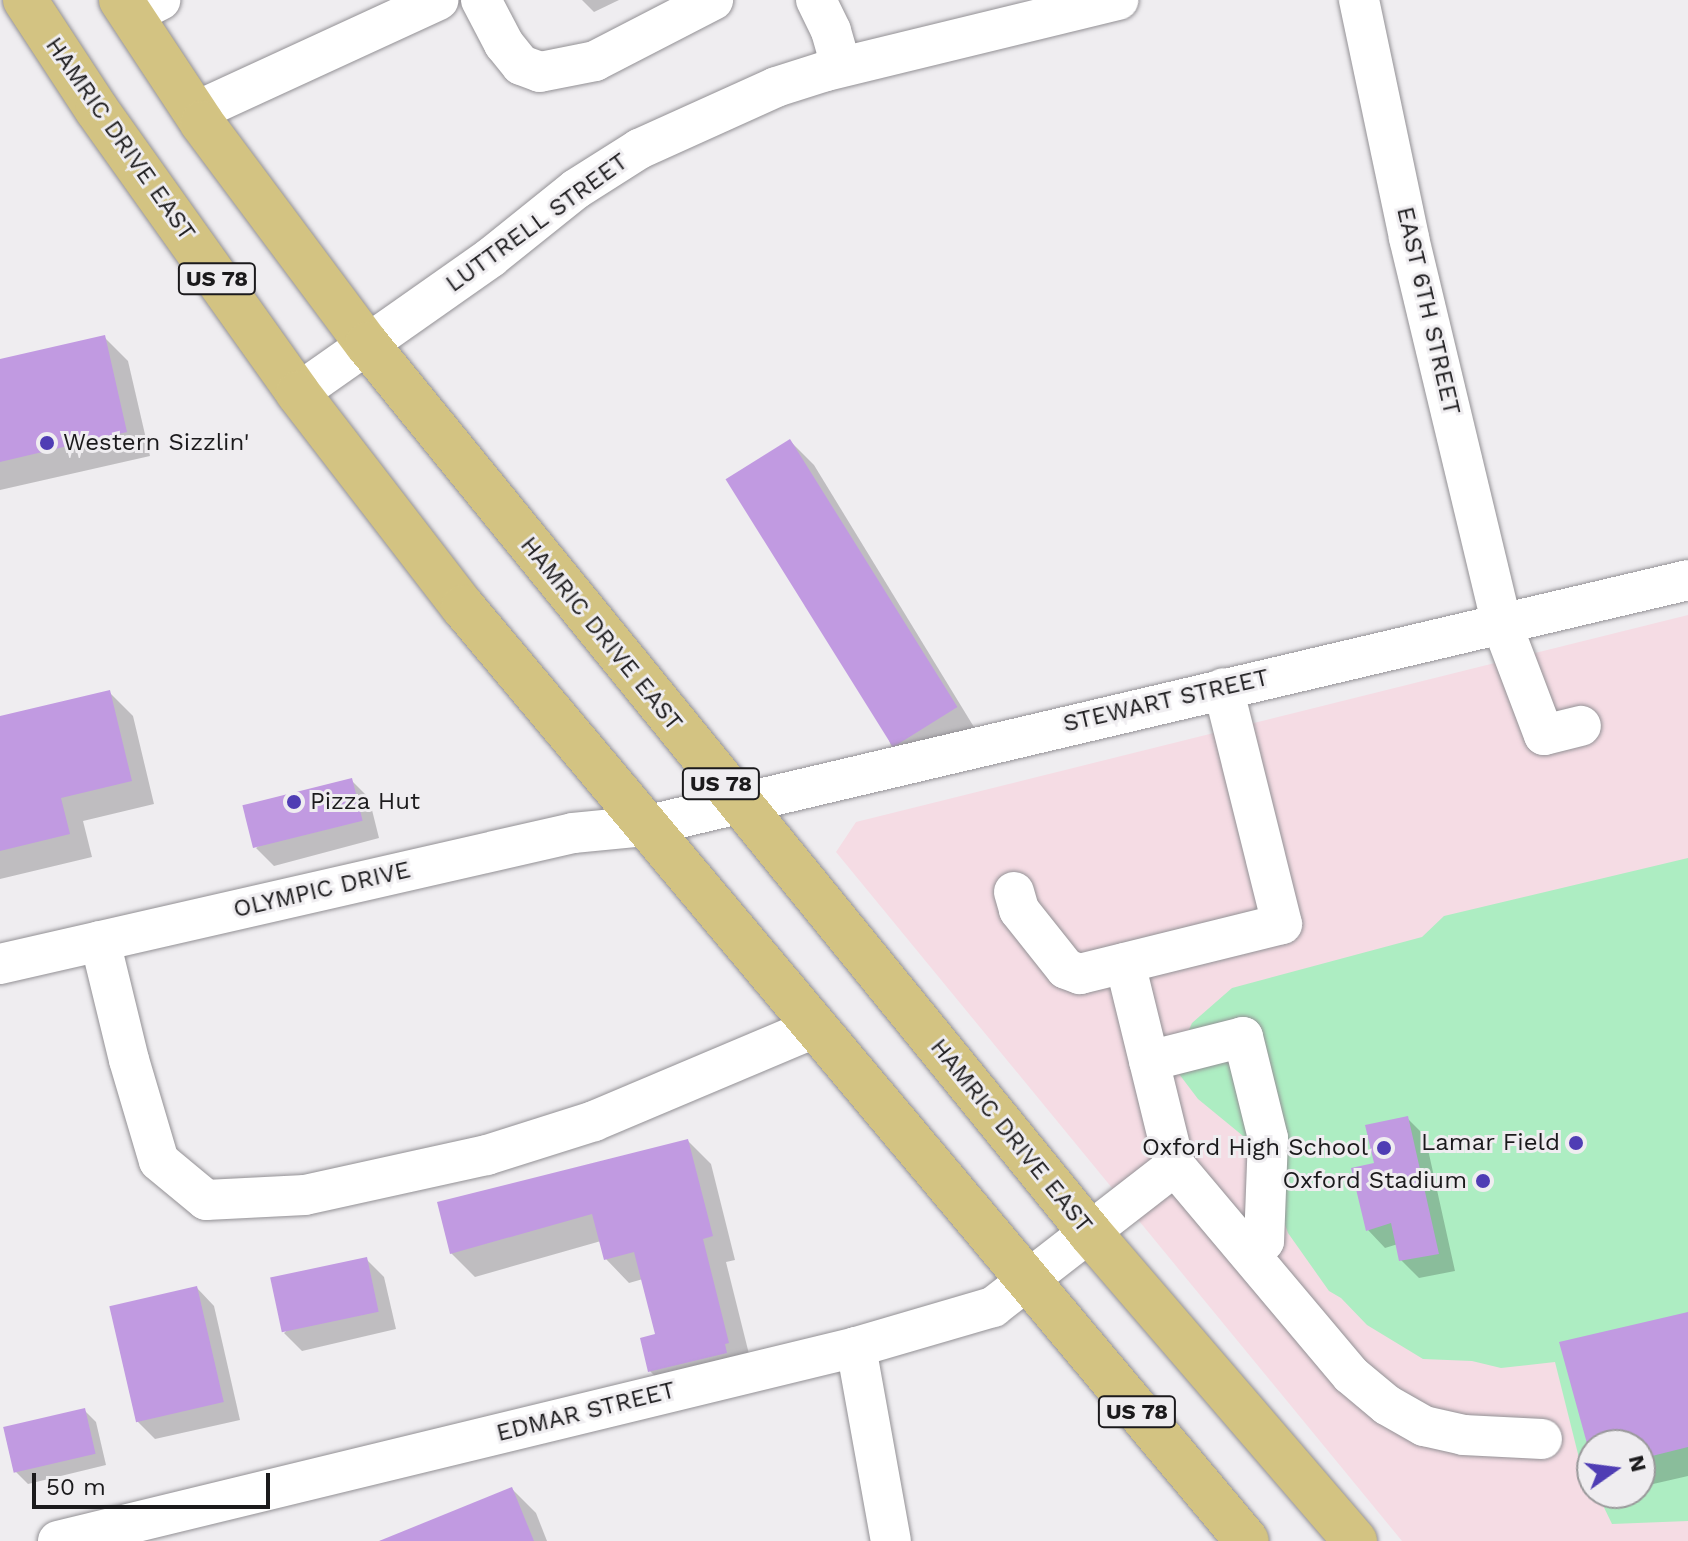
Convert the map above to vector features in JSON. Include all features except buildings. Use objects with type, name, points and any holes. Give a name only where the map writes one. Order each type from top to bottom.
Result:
[{"type":"main road","name":"HAMRIC DRIVE EAST","points":[[25,0],[97,110],[298,393],[463,607],[1027,1283],[1247,1541]]},
{"type":"main road","name":"HAMRIC DRIVE EAST","points":[[137,5],[195,112],[367,344],[738,804],[1091,1234],[1355,1541]]},
{"type":"street","points":[[195,112],[438,0]]},
{"type":"street","points":[[481,0],[504,44],[521,65],[540,72],[595,61],[713,0]]},
{"type":"street","points":[[816,0],[831,31],[841,67]]},
{"type":"street","name":"LUTTRELL STREET","points":[[298,393],[490,258],[576,189],[639,149],[776,87],[841,67],[1118,0]]},
{"type":"street","name":"EAST 6TH STREET","points":[[1359,0],[1409,238],[1501,622],[1544,735],[1581,726]]},
{"type":"street","name":"STEWART STREET","points":[[645,826],[1688,580]]},
{"type":"street","points":[[1014,892],[1019,910],[1066,969],[1080,974],[1282,924],[1223,688]]},
{"type":"street","name":"OLYMPIC DRIVE","points":[[0,964],[573,833],[645,826]]},
{"type":"street","points":[[100,941],[129,1060],[159,1161],[206,1200],[305,1195],[487,1155],[594,1121],[814,1028]]},
{"type":"street","points":[[1125,963],[1175,1166],[1351,1375],[1387,1405],[1424,1426],[1464,1435],[1542,1439]]},
{"type":"street","points":[[1149,1061],[1243,1037],[1268,1138],[1264,1241],[1250,1254]]},
{"type":"street","name":"EDMAR STREET","points":[[58,1541],[856,1347],[993,1307],[1175,1166]]},
{"type":"street","points":[[856,1347],[891,1541]]},
{"type":"shaded area","name":"Oxford High School","points":[[1688,615],[1688,1541],[1402,1541],[836,852],[856,822]]},
{"type":"green space","name":"Oxford Stadium","points":[[1688,858],[1688,1521],[1612,1524],[1605,1509],[1656,1509],[1656,1429],[1576,1429],[1576,1446],[1555,1362],[1501,1368],[1472,1361],[1423,1359],[1367,1325],[1341,1298],[1329,1291],[1288,1233],[1274,1195],[1281,1167],[1198,1099],[1173,1066],[1192,1023],[1232,988],[1422,937],[1444,916]]},
{"type":"place","name":"Western Sizzlin'","points":[[47,443]]},
{"type":"place","name":"Pizza Hut","points":[[294,802]]},
{"type":"place","name":"Lamar Field","points":[[1576,1143]]},
{"type":"place","name":"Oxford High School","points":[[1384,1148]]},
{"type":"place","name":"Oxford Stadium","points":[[1483,1181]]}]
